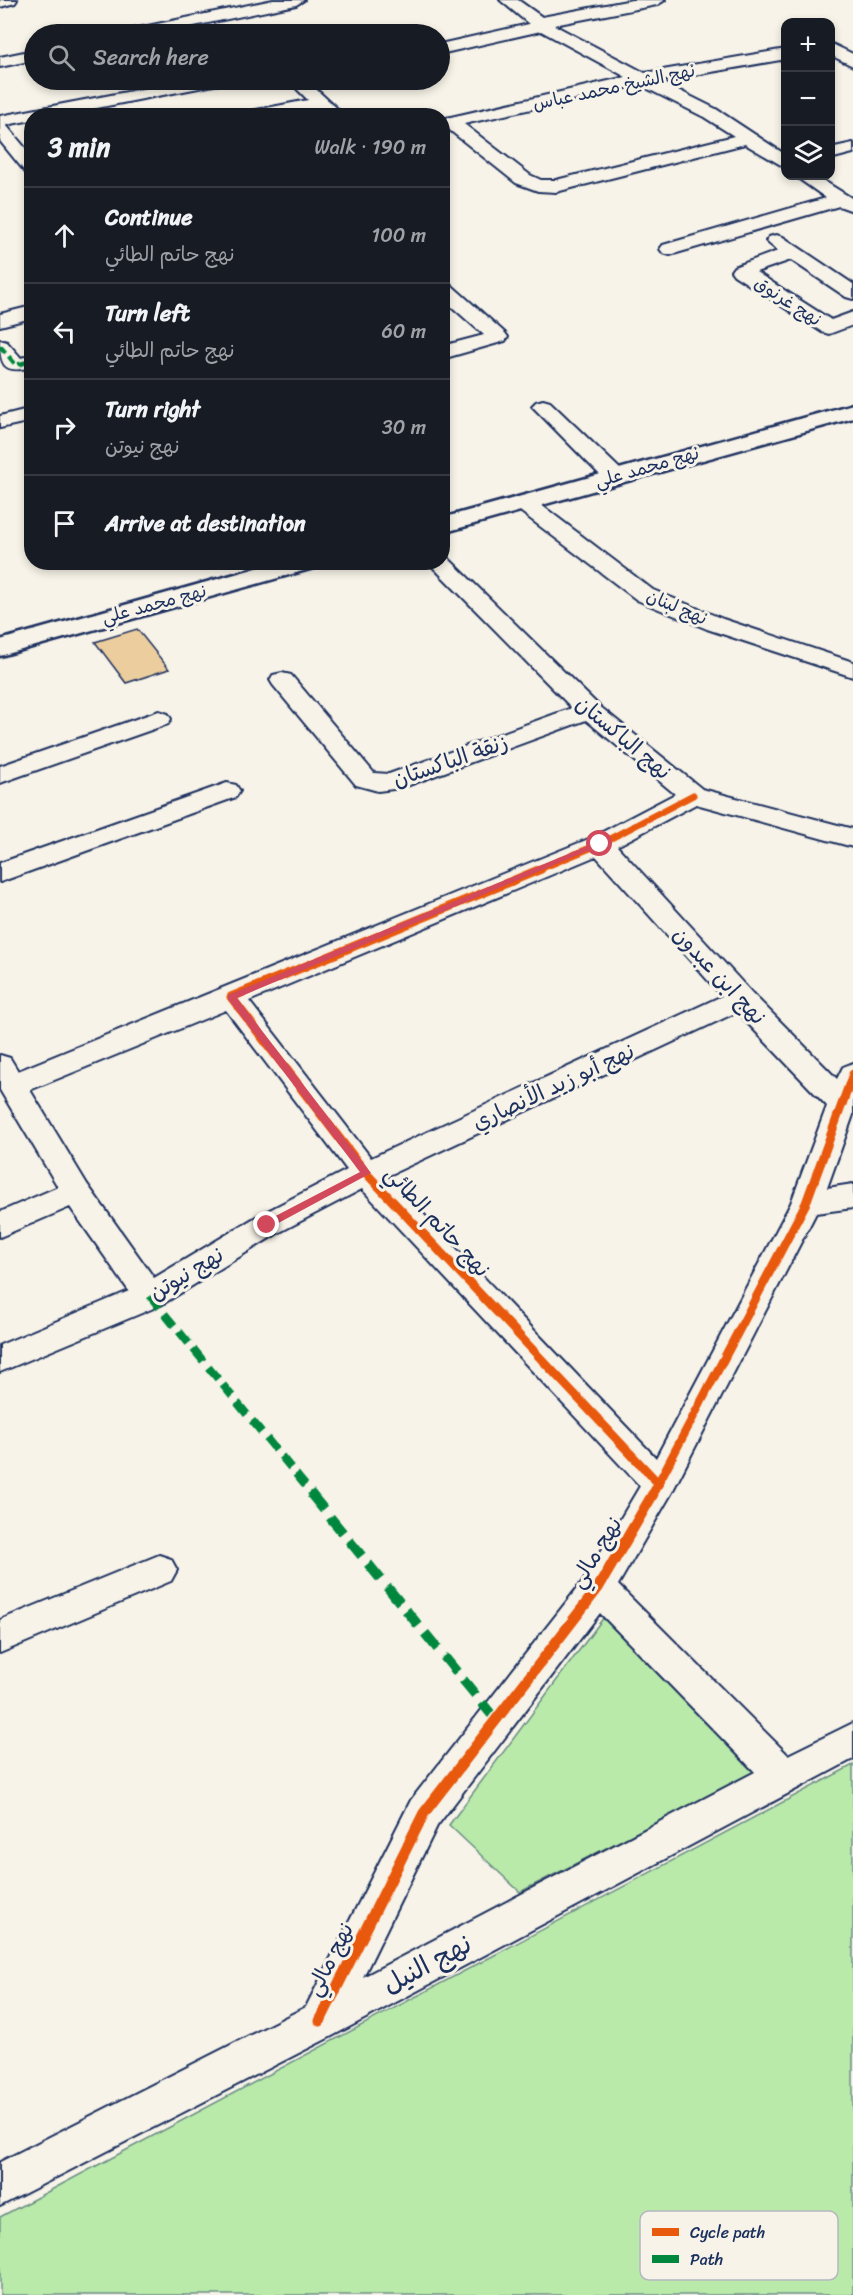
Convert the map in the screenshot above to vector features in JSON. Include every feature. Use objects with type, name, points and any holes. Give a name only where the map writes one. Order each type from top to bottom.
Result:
[{"type":"street","points":[[0,2],[9,0]]},
{"type":"street","points":[[185,24],[296,0]]},
{"type":"street","points":[[508,0],[539,23],[710,113],[745,139],[781,160]]},
{"type":"street","points":[[450,47],[535,28],[539,23],[657,0]]},
{"type":"street","points":[[231,15],[240,24]]},
{"type":"street","points":[[835,46],[853,40]]},
{"type":"street","points":[[835,50],[853,61]]},
{"type":"street","name":"نهج الشيخ محمد عباس","points":[[450,122],[642,79],[781,55]]},
{"type":"street","points":[[0,62],[24,57]]},
{"type":"street","points":[[68,108],[162,90]]},
{"type":"street","points":[[307,90],[326,108]]},
{"type":"street","points":[[293,108],[320,103]]},
{"type":"street","points":[[0,121],[24,116]]},
{"type":"street","points":[[450,126],[523,179],[538,185],[556,186],[745,139]]},
{"type":"street","points":[[0,129],[24,156]]},
{"type":"street","points":[[835,153],[853,148]]},
{"type":"street","points":[[810,180],[846,203]]},
{"type":"street","points":[[670,249],[752,224],[846,203]]},
{"type":"street","name":"نهج غرنوق","points":[[752,224],[853,293]]},
{"type":"street","name":"نهج غرنوق","points":[[792,253],[741,271],[829,328],[853,318]]},
{"type":"street","points":[[450,294],[498,338],[450,350]]},
{"type":"street","points":[[0,320],[24,314]]},
{"type":"street","points":[[0,346],[16,365],[24,363]]},
{"type":"street","points":[[543,406],[614,477]]},
{"type":"street","name":"نهج محمد علي","points":[[450,524],[853,411]]},
{"type":"street","points":[[0,422],[24,416]]},
{"type":"street","name":"نهج لبنان","points":[[524,503],[645,595],[715,624],[853,670]]},
{"type":"street","name":"نهج محمد علي","points":[[0,648],[279,570]]},
{"type":"street","name":"نهج الباكستان","points":[[447,570],[589,710],[693,795],[853,838]]},
{"type":"street","name":"زنقة الباكستان","points":[[282,680],[365,779],[378,783],[392,782],[589,710]]},
{"type":"street","points":[[0,775],[159,719]]},
{"type":"street","points":[[0,873],[227,791]]},
{"type":"street","points":[[150,1296],[76,1192],[6,1075],[231,997],[600,844],[693,795]]},
{"type":"street","name":"نهج ابن عبدون","points":[[600,844],[741,999],[848,1088]]},
{"type":"street","name":"نهج حاتم الطائي","points":[[231,997],[366,1173],[658,1484]]},
{"type":"street","name":"نهج أبو زيد الأنصاري","points":[[366,1173],[741,999]]},
{"type":"street","name":"نهج مالي","points":[[320,2021],[424,1813],[598,1588],[658,1484],[806,1203],[848,1088]]},
{"type":"street","name":"نهج نيوتن","points":[[0,1359],[150,1296],[267,1225],[366,1173]]},
{"type":"street","points":[[0,1225],[76,1192]]},
{"type":"street","points":[[806,1203],[853,1196]]},
{"type":"street","points":[[0,1637],[159,1570]]},
{"type":"street","points":[[598,1588],[784,1776]]},
{"type":"street","name":"نهج النيل","points":[[0,2186],[320,2021],[853,1740]]},
{"type":"green space","points":[[607,1613],[757,1771],[520,1892],[449,1825]]},
{"type":"green space","points":[[853,1765],[853,2295],[0,2295],[0,2217]]},
{"type":"building","points":[[137,629],[169,669],[126,683],[95,642]]},
{"type":"marked path","points":[[0,346],[16,365],[24,363]]},
{"type":"marked path","points":[[150,1296],[496,1720]]},
{"type":"cycle path","points":[[659,1484],[366,1173],[231,997],[600,844],[693,795]]},
{"type":"cycle path","points":[[320,2021],[424,1813],[598,1588],[659,1484],[806,1203],[853,1074]]},
{"type":"route","points":[[267,1225],[366,1173],[231,997],[600,844]]}]
